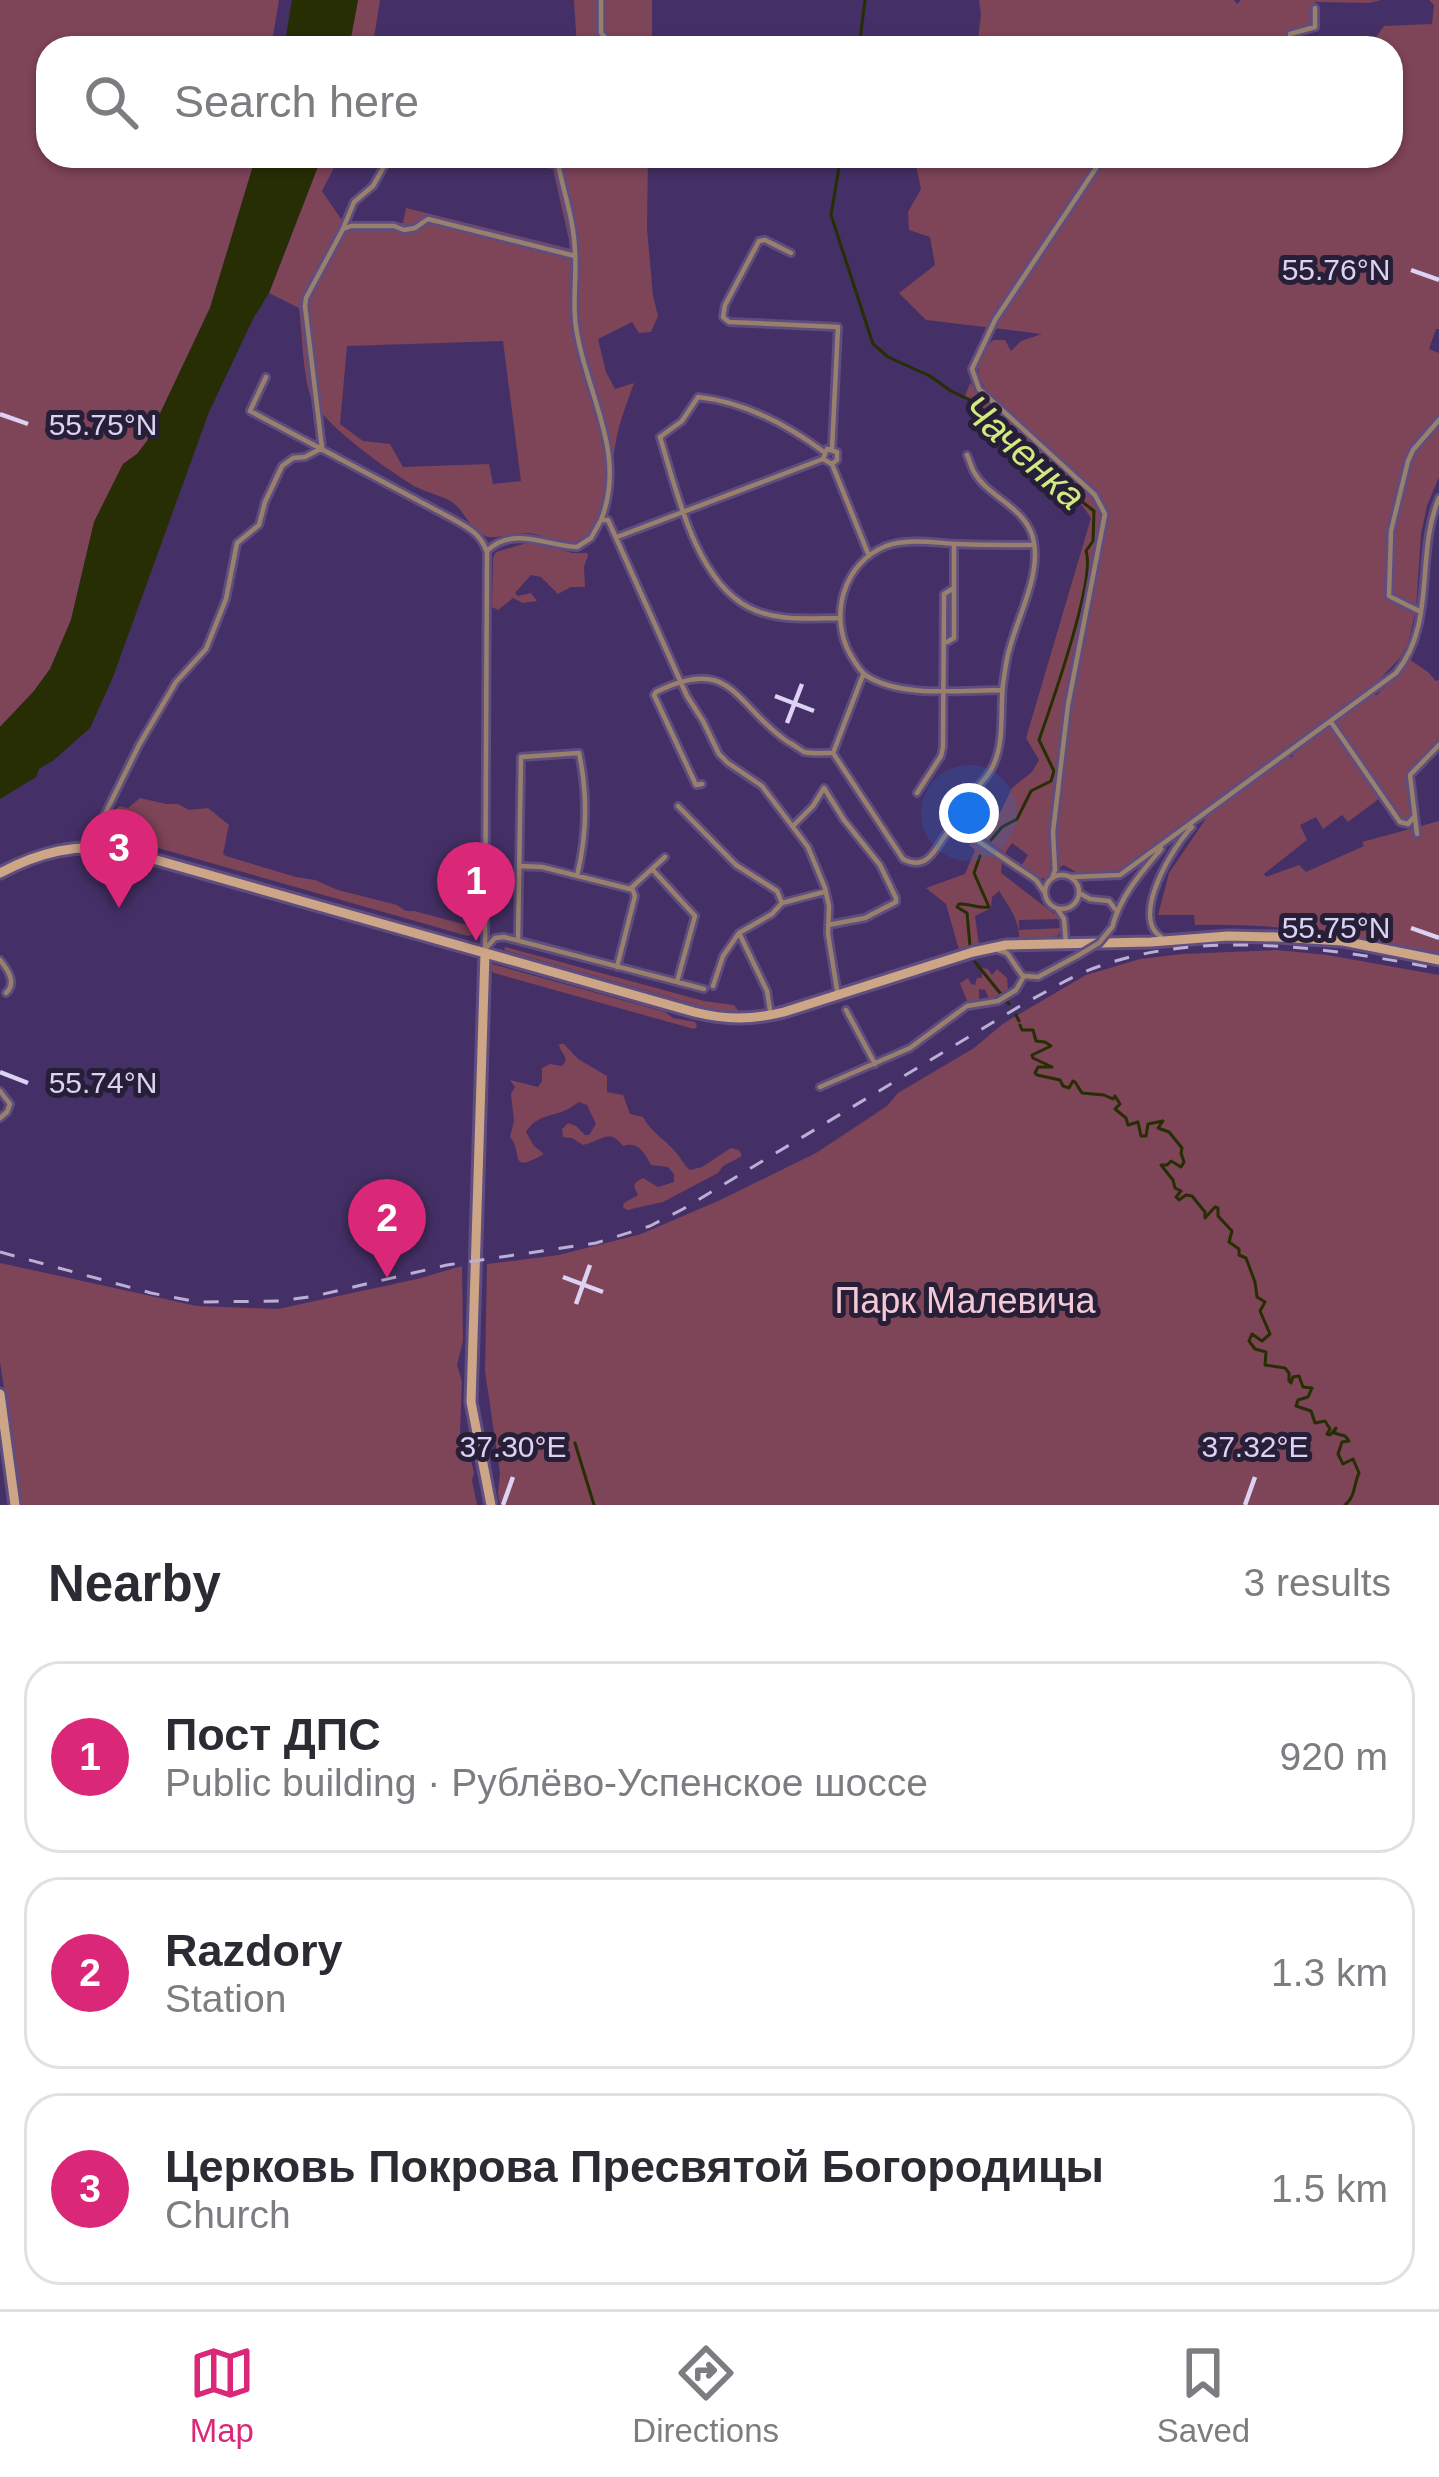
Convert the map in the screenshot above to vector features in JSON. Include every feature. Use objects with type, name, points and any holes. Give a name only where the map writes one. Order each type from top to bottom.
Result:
[{"type":"main road","points":[[0,873],[50,851],[96,847],[147,856],[706,1015],[742,1020],[771,1016],[981,950],[1065,938],[1095,943],[1228,936],[1331,940],[1439,960]]},
{"type":"main road","points":[[484,953],[470,1402],[491,1505]]},
{"type":"main road","points":[[0,1394],[15,1505]]},
{"type":"street","points":[[601,0],[604,36]]},
{"type":"street","points":[[1290,36],[1315,27],[1315,8]]},
{"type":"street","points":[[322,448],[306,298],[353,202],[373,186],[384,168]]},
{"type":"street","points":[[487,552],[492,545],[528,537],[577,547],[592,538],[608,495],[611,467],[600,411],[576,333],[576,256],[560,168]]},
{"type":"street","points":[[1045,892],[1055,870],[1053,832],[1068,705],[1105,514],[1095,495],[985,395],[972,369],[995,320],[1096,168]]},
{"type":"street","points":[[343,229],[394,226],[404,230],[428,219],[576,256]]},
{"type":"street","points":[[791,253],[765,240],[759,242],[725,304],[723,317],[729,322],[838,326],[832,449],[838,457],[832,464]]},
{"type":"street","points":[[266,377],[250,411],[478,533],[487,552],[484,953]]},
{"type":"street","points":[[839,618],[786,619],[748,607],[716,577],[692,538],[660,437],[682,421],[698,397],[758,412],[797,433],[832,464],[869,556]]},
{"type":"street","points":[[1421,612],[1389,596],[1391,531],[1408,461],[1439,420]]},
{"type":"street","points":[[96,847],[104,816],[139,745],[176,682],[206,650],[226,599],[237,543],[259,525],[282,466],[322,448]]},
{"type":"street","points":[[616,537],[832,449]]},
{"type":"street","points":[[968,455],[975,476],[1016,510],[1031,532],[1035,554],[1008,652],[999,746],[993,766],[953,818],[954,825],[1036,880],[1064,919]]},
{"type":"street","points":[[1036,880],[1120,875],[1396,673],[1411,649],[1421,612],[1429,532],[1439,498]]},
{"type":"street","points":[[601,520],[608,520],[688,700],[719,754],[762,785],[808,847],[830,910],[838,996]]},
{"type":"street","points":[[1002,690],[896,688],[864,675],[844,644],[841,599],[848,579],[886,546],[912,541],[1033,545]]},
{"type":"street","points":[[917,794],[941,756],[944,594],[954,588],[954,544]]},
{"type":"street","points":[[832,753],[864,675]]},
{"type":"street","points":[[702,784],[696,785],[654,695],[679,680],[717,679],[803,752],[832,753]]},
{"type":"street","points":[[1331,722],[1400,822],[1408,824],[1413,818]]},
{"type":"street","points":[[1417,834],[1411,775],[1439,745]]},
{"type":"street","points":[[518,940],[521,757],[577,752],[585,784],[584,843],[577,876]]},
{"type":"street","points":[[832,753],[909,864],[928,859],[954,825]]},
{"type":"street","points":[[794,825],[824,788],[880,865],[896,898],[865,917],[828,925]]},
{"type":"street","points":[[679,806],[736,865],[776,891],[782,903]]},
{"type":"street","points":[[1178,940],[1153,932],[1153,902],[1165,862],[1206,813]]},
{"type":"street","points":[[981,950],[1005,951],[1024,976],[1052,972],[1099,944],[1113,926],[1131,884],[1168,840]]},
{"type":"street","points":[[632,888],[665,857]]},
{"type":"street","points":[[1054,858],[1076,881],[1079,892],[1090,899]]},
{"type":"street","points":[[519,866],[632,888]]},
{"type":"street","points":[[652,869],[695,916],[677,982]]},
{"type":"street","points":[[1065,938],[1064,919],[1088,878]]},
{"type":"street","points":[[617,967],[635,896],[632,888]]},
{"type":"street","points":[[713,986],[723,956],[739,933],[782,903],[826,891]]},
{"type":"street","points":[[1053,906],[1063,909],[1090,899],[1109,901],[1116,915]]},
{"type":"street","points":[[739,933],[767,992],[771,1016]]},
{"type":"street","points":[[484,953],[495,938],[504,937],[704,989]]},
{"type":"street","points":[[1013,963],[1016,952],[1032,944]]},
{"type":"street","points":[[0,960],[12,982],[3,993]]},
{"type":"street","points":[[820,1087],[930,1035],[967,1006],[998,1001],[1024,976]]},
{"type":"street","points":[[3,993],[16,990]]},
{"type":"street","points":[[846,1010],[875,1064]]},
{"type":"street","points":[[0,1091],[10,1104],[0,1118]]},
{"type":"green space","points":[[0,0],[279,0],[273,36],[36,36],[36,168],[252,168],[210,308],[147,441],[123,464],[94,522],[71,620],[50,669],[0,727]]},
{"type":"green space","points":[[358,0],[380,0],[374,36],[351,36]]},
{"type":"green space","points":[[574,0],[652,0],[652,36],[576,36]]},
{"type":"green space","points":[[979,0],[1234,0],[1237,4],[1241,0],[1381,0],[1315,2],[1309,27],[1298,30],[1299,36],[978,36]]},
{"type":"green space","points":[[1429,0],[1439,0],[1439,329],[1429,349],[1439,353],[1439,477],[1421,534],[1416,610],[1408,643],[1379,680],[1119,870],[1079,874],[1064,865],[1049,879],[1035,878],[1022,865],[1028,855],[1012,843],[1005,853],[977,833],[999,815],[1012,788],[1039,760],[1026,738],[1091,518],[1053,473],[975,412],[977,401],[965,396],[970,383],[1019,429],[1022,424],[984,386],[979,364],[993,340],[1005,340],[1011,351],[1021,341],[1042,334],[926,320],[899,293],[935,265],[930,237],[909,230],[908,212],[921,189],[917,168],[1403,168],[1403,36],[1377,36],[1384,26],[1432,24],[1434,5]]},
{"type":"green space","points":[[317,168],[334,168],[322,191],[341,219],[403,223],[406,208],[571,249],[553,169],[547,168],[648,168],[647,229],[658,316],[651,332],[639,333],[632,322],[598,339],[615,389],[634,383],[599,517],[579,543],[527,533],[483,535],[453,503],[416,487],[359,447],[312,399],[299,308],[269,293]],"holes":[[[503,341],[521,481],[493,484],[489,464],[403,467],[390,444],[363,441],[340,424],[347,346]]]},
{"type":"green space","points":[[534,541],[587,553],[585,587],[558,594],[541,577],[531,575],[515,593],[531,593],[537,601],[523,603],[513,598],[498,610],[492,607],[496,552]]},
{"type":"green space","points":[[1409,659],[1439,680],[1439,742],[1410,770],[1411,818],[1406,822],[1335,721],[1377,695]]},
{"type":"green space","points":[[1330,726],[1380,798],[1348,822],[1342,815],[1323,829],[1316,817],[1300,825],[1307,840],[1264,874],[1299,865],[1306,872],[1364,846],[1362,842],[1439,821],[1439,954],[1318,931],[1195,925],[1194,915],[1158,915],[1169,873],[1211,811],[1286,757],[1293,757],[1292,753]]},
{"type":"green space","points":[[140,798],[189,810],[208,808],[229,825],[226,856],[477,930],[468,936],[109,834],[104,828],[110,813]]},
{"type":"green space","points":[[972,840],[1002,861],[1001,873],[1061,919],[1019,920],[1019,930],[1061,928],[1059,935],[1019,938],[1015,919],[999,891],[992,897],[991,908],[975,916],[979,945],[959,950],[946,904],[926,888],[965,874],[975,850],[969,845]]},
{"type":"green space","points":[[505,947],[734,1005],[739,1012],[722,1012]]},
{"type":"green space","name":"Парк Малевича","points":[[1277,950],[1439,975],[1439,1505],[500,1505],[485,1371],[487,1264],[559,1255],[641,1234],[718,1201],[816,1153],[1004,1023],[1086,975],[1140,959]]},
{"type":"green space","points":[[492,964],[665,1012],[695,1022],[697,1027],[494,973]]},
{"type":"green space","points":[[982,968],[992,975],[997,969],[1007,978],[1008,989],[990,1000],[979,989],[979,1000],[967,1001],[960,983],[968,978],[975,985],[982,978]]},
{"type":"green space","points":[[559,1044],[607,1076],[607,1092],[623,1095],[630,1114],[643,1117],[690,1170],[731,1148],[742,1156],[663,1202],[627,1210],[624,1203],[638,1195],[636,1182],[643,1178],[658,1187],[674,1182],[674,1174],[668,1167],[651,1165],[637,1147],[623,1146],[613,1137],[583,1145],[563,1137],[562,1129],[568,1123],[585,1135],[596,1124],[587,1105],[579,1102],[530,1127],[526,1132],[544,1154],[521,1162],[510,1137],[515,1087],[510,1080],[538,1087],[542,1068],[564,1063]]},
{"type":"green space","points":[[0,1263],[197,1306],[278,1309],[462,1266],[463,1341],[457,1365],[462,1381],[460,1433],[474,1473],[477,1505],[22,1505],[0,1362]]},
{"type":"shaded area","points":[[292,0],[358,0],[351,36],[286,36]]},
{"type":"shaded area","points":[[252,168],[317,168],[269,293],[209,412],[90,728],[39,769],[36,777],[0,799],[0,727],[50,669],[71,620],[94,522],[123,464],[147,441],[210,308]]},
{"type":"waterway","name":"Чаченка","points":[[860,36],[865,0]]},
{"type":"waterway","name":"Чаченка","points":[[839,168],[831,215],[873,344],[888,357],[976,403],[1058,483],[1094,511],[1079,614],[1039,740],[1054,771],[1051,781],[1031,791],[1017,819],[991,840]]},
{"type":"waterway","name":"Чаченка","points":[[970,946],[967,913],[957,907],[989,907],[974,873],[980,856]]},
{"type":"waterway","name":"Чаченка","points":[[975,962],[1009,1004]]},
{"type":"waterway","name":"Чаченка","points":[[1016,1015],[1019,1021]]},
{"type":"waterway","name":"Чаченка","points":[[1020,1025],[1022,1030],[1033,1030],[1036,1041],[1051,1046],[1032,1055],[1052,1067],[1038,1067],[1037,1075],[1060,1080],[1069,1088],[1073,1081],[1082,1093],[1115,1096],[1120,1104],[1115,1109],[1128,1125],[1138,1122],[1141,1136],[1146,1136],[1148,1124],[1163,1121],[1158,1128],[1169,1132],[1182,1148],[1181,1167],[1171,1161],[1161,1165],[1181,1191],[1176,1197],[1192,1196],[1205,1218],[1218,1208],[1218,1216],[1232,1231],[1229,1242],[1246,1258],[1257,1297],[1265,1302],[1260,1311],[1270,1334],[1262,1341],[1252,1334],[1249,1341],[1266,1352],[1265,1365],[1285,1368],[1291,1383],[1299,1376],[1303,1387],[1312,1388],[1296,1406],[1311,1411],[1315,1423],[1325,1421],[1330,1429],[1327,1434],[1336,1428],[1334,1433],[1349,1441],[1342,1442],[1338,1454],[1343,1464],[1353,1459],[1359,1473],[1345,1505]]},
{"type":"waterway","points":[[575,1443],[594,1505]]},
{"type":"railway","points":[[0,1252],[198,1302],[280,1301],[447,1265],[596,1243],[650,1226],[683,1209],[1025,1003],[1100,966],[1140,955],[1225,945],[1313,949],[1439,969]]},
{"type":"place","name":"Церковь Покрова Пресвятой Богородицы","points":[[119,908]]},
{"type":"place","name":"Пост ДПС","points":[[476,941]]},
{"type":"place","name":"Razdory","points":[[387,1278]]}]
